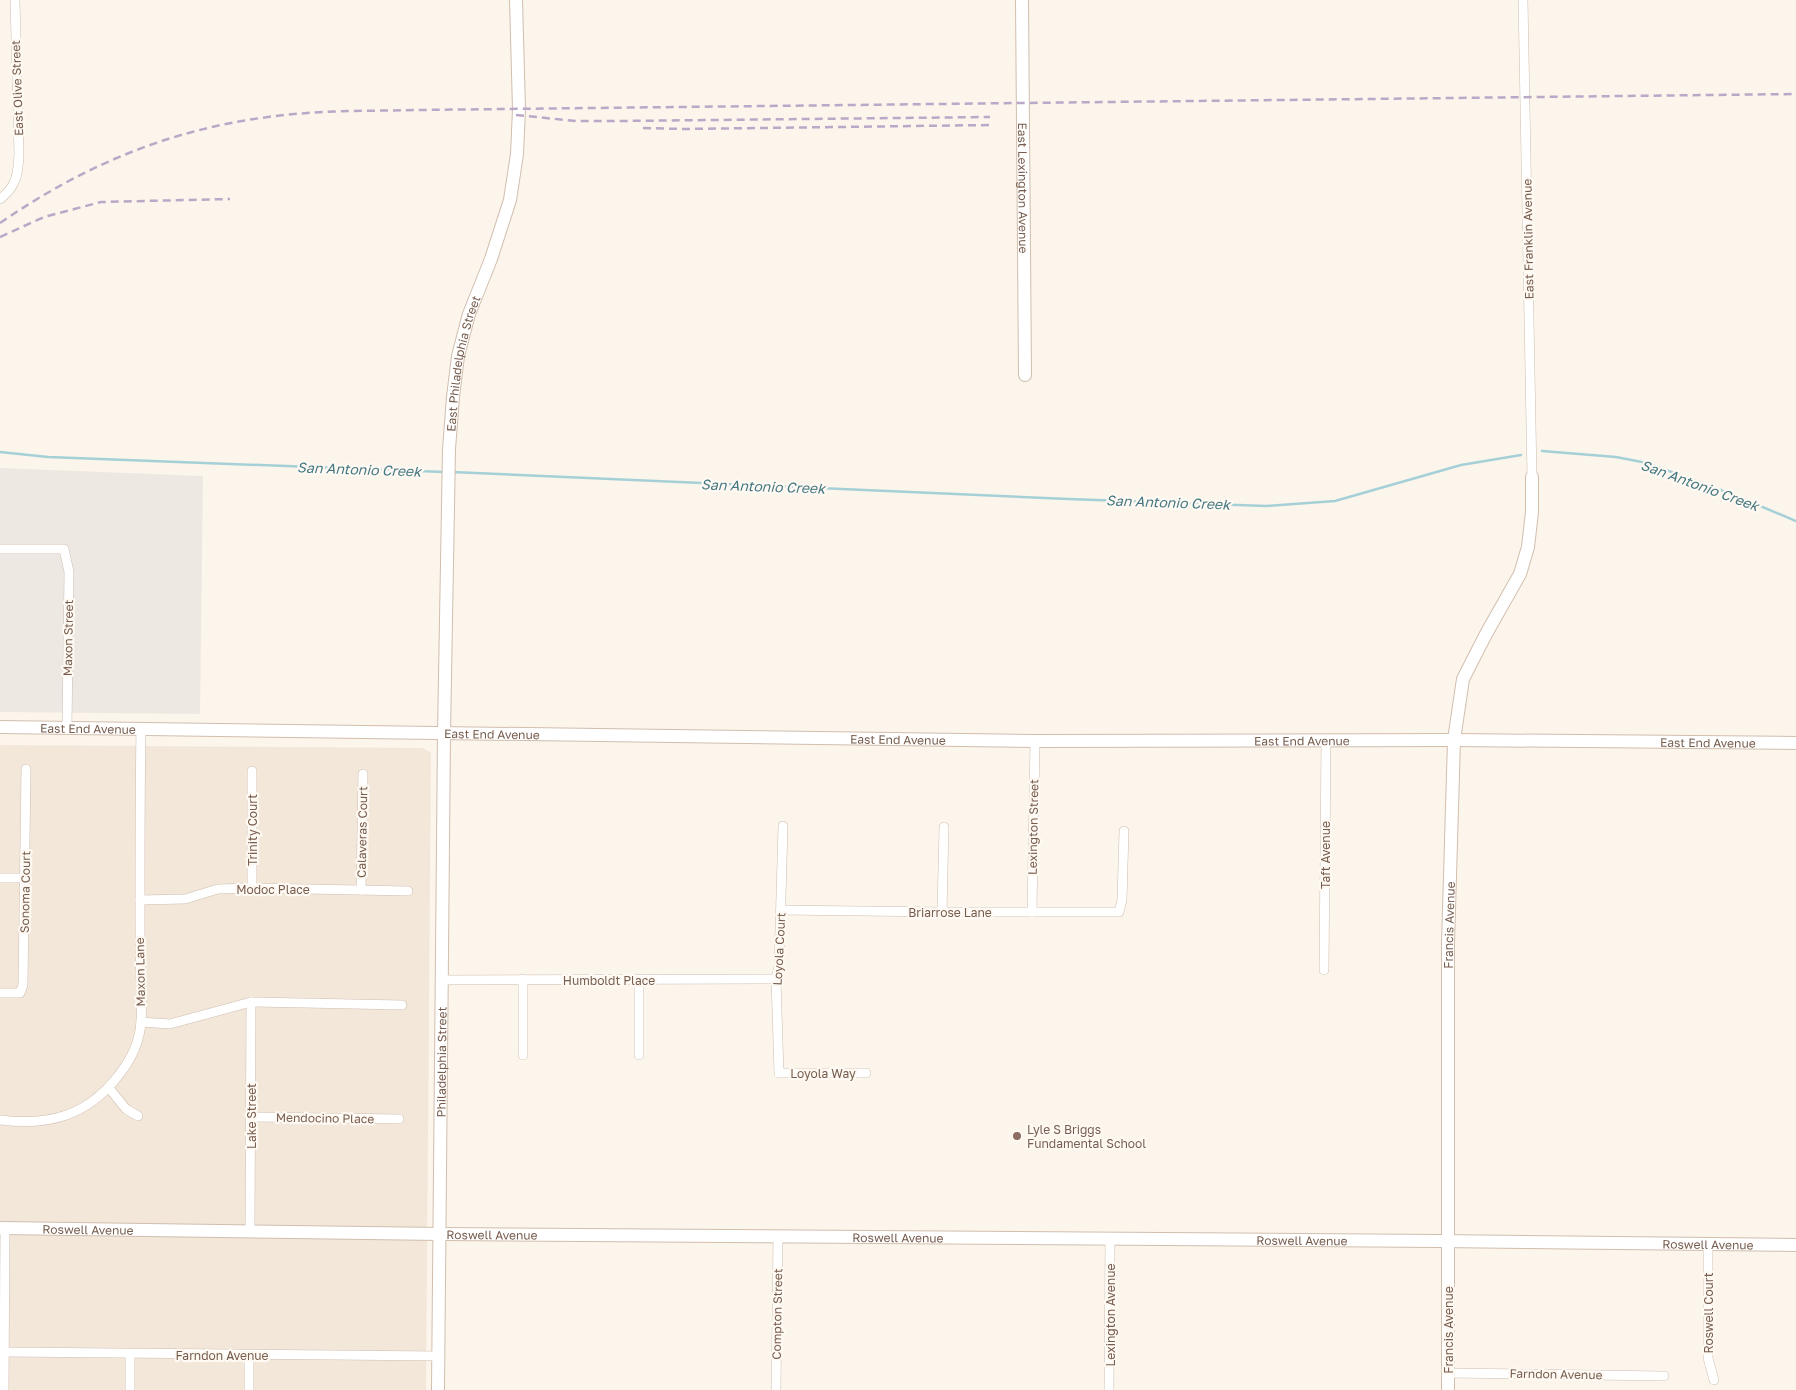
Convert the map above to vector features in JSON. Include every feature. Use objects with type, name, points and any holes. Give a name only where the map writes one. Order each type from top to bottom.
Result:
[{"type":"street","name":"East Olive Street","points":[[0,198],[8,193],[17,177],[19,154],[15,0]]},
{"type":"street","name":"East Philadelphia Street","points":[[444,734],[449,457],[453,397],[458,356],[469,314],[491,259],[511,194],[518,154],[519,109],[516,0]]},
{"type":"street","name":"East Lexington Avenue","points":[[1022,0],[1025,376]]},
{"type":"street","name":"East Franklin Avenue","points":[[1523,0],[1532,477]]},
{"type":"street","name":"Francis Avenue","points":[[1448,1390],[1448,944],[1454,740],[1463,679],[1520,574],[1528,547],[1532,512],[1532,477]]},
{"type":"street","name":"Maxon Street","points":[[0,549],[64,549],[69,572],[66,727]]},
{"type":"street","name":"East End Avenue","points":[[0,727],[1034,741],[1454,740],[1796,743]]},
{"type":"street","name":"Maxon Lane","points":[[0,1120],[34,1122],[69,1115],[87,1106],[109,1088],[127,1065],[137,1045],[141,1022],[141,728]]},
{"type":"street","name":"Philadelphia Street","points":[[438,1390],[441,1234],[441,980],[444,734]]},
{"type":"street","name":"Taft Avenue","points":[[1324,970],[1326,740]]},
{"type":"street","name":"Lexington Street","points":[[1032,912],[1034,741]]},
{"type":"street","name":"Sonoma Court","points":[[0,993],[20,993],[23,985],[26,769]]},
{"type":"street","name":"Trinity Court","points":[[252,771],[252,888]]},
{"type":"street","name":"Calaveras Court","points":[[361,890],[362,774]]},
{"type":"street","name":"Loyola Court","points":[[779,1073],[776,979],[779,966],[782,826]]},
{"type":"street","points":[[942,912],[944,827]]},
{"type":"street","name":"Briarrose Lane","points":[[781,910],[1119,912],[1122,900],[1124,831]]},
{"type":"street","points":[[0,878],[25,878]]},
{"type":"street","name":"Modoc Place","points":[[140,900],[185,899],[218,889],[408,891]]},
{"type":"street","points":[[523,979],[523,1055]]},
{"type":"street","name":"Humboldt Place","points":[[441,980],[776,979]]},
{"type":"street","points":[[639,980],[639,1055]]},
{"type":"street","points":[[141,1022],[170,1024],[251,1002],[402,1004]]},
{"type":"street","name":"Lake Street","points":[[250,1231],[251,1002]]},
{"type":"street","name":"Loyola Way","points":[[779,1073],[866,1074]]},
{"type":"street","points":[[109,1088],[126,1109],[138,1116]]},
{"type":"street","name":"Mendocino Place","points":[[251,1117],[399,1119]]},
{"type":"street","name":"Roswell Avenue","points":[[2,1228],[441,1234],[1796,1245]]},
{"type":"street","points":[[2,1228],[6,1352],[4,1390]]},
{"type":"street","name":"Compton Street","points":[[776,1390],[778,1237]]},
{"type":"street","name":"Lexington Avenue","points":[[1109,1390],[1110,1239]]},
{"type":"street","name":"Roswell Court","points":[[1708,1245],[1708,1358],[1714,1380]]},
{"type":"street","name":"Farndon Avenue","points":[[6,1352],[438,1356]]},
{"type":"street","points":[[130,1354],[130,1390]]},
{"type":"street","points":[[249,1355],[249,1390]]},
{"type":"street","name":"Farndon Avenue","points":[[1448,1373],[1664,1376]]},
{"type":"shaded area","points":[[0,468],[203,476],[200,714],[0,712]]},
{"type":"shaded area","points":[[0,745],[423,748],[431,753],[426,1390],[0,1390]]},
{"type":"waterway","name":"San Antonio Creek","points":[[1542,451],[1616,457],[1647,463],[1734,495],[1796,521]]},
{"type":"waterway","name":"San Antonio Creek","points":[[0,452],[48,457],[444,472]]},
{"type":"waterway","name":"San Antonio Creek","points":[[452,472],[1266,506],[1335,501],[1461,465],[1521,455]]},
{"type":"railway","points":[[0,223],[63,184],[95,168],[161,141],[231,123],[306,113],[420,110],[1796,94]]},
{"type":"railway","points":[[516,115],[576,121],[990,117]]},
{"type":"railway","points":[[643,128],[991,125]]},
{"type":"railway","points":[[0,237],[44,217],[101,202],[230,199]]},
{"type":"place","name":"Lyle S Briggs Fundamental School","points":[[1017,1136]]}]
